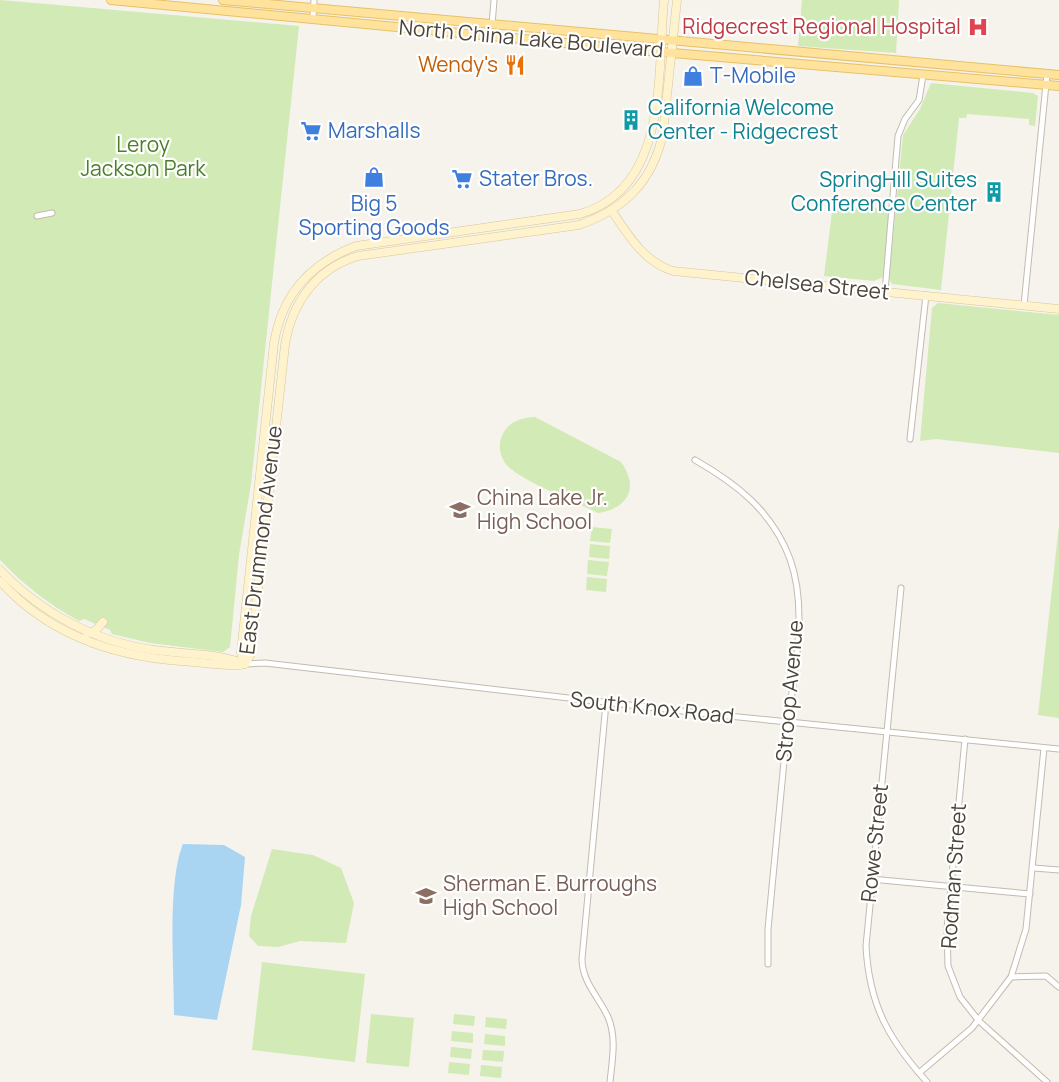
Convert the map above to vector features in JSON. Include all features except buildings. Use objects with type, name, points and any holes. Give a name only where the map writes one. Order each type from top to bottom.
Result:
[{"type":"main road","name":"North China Lake Boulevard","points":[[111,0],[659,52],[1059,86]]},
{"type":"main road","name":"North China Lake Boulevard","points":[[223,0],[314,4],[492,25],[1059,75]]},
{"type":"main road","points":[[874,71],[881,67],[917,68],[922,63]]},
{"type":"street","points":[[492,25],[494,0]]},
{"type":"street","name":"East Drummond Avenue","points":[[245,664],[241,653],[274,343],[286,301],[298,284],[324,261],[356,246],[571,215],[592,210],[606,202],[634,177],[647,151],[664,0]]},
{"type":"street","name":"East Drummond Avenue","points":[[245,664],[251,654],[285,345],[295,309],[309,287],[328,270],[358,256],[579,225],[612,211],[639,188],[658,154],[677,0]]},
{"type":"street","points":[[313,19],[314,4]]},
{"type":"street","points":[[1024,305],[1047,74]]},
{"type":"street","points":[[885,292],[898,136],[905,119],[919,100],[923,75]]},
{"type":"street","name":"Chelsea Street","points":[[606,202],[644,254],[663,268],[673,271],[1059,309]]},
{"type":"street","points":[[37,216],[52,213]]},
{"type":"street","points":[[910,439],[926,295]]},
{"type":"street","name":"Stroop Avenue","points":[[695,460],[745,492],[769,520],[789,557],[798,596],[798,618],[768,929],[768,964]]},
{"type":"street","points":[[0,570],[45,608],[91,632],[136,647],[227,657],[245,664]]},
{"type":"street","points":[[0,581],[22,602],[65,631],[118,652],[158,660],[245,664]]},
{"type":"street","name":"Rowe Street","points":[[901,588],[885,731],[866,946],[871,987],[879,1015],[890,1035],[927,1082]]},
{"type":"street","points":[[22,602],[82,633],[91,632],[103,622]]},
{"type":"street","name":"South Knox Road","points":[[245,664],[264,663],[606,703],[1059,749]]},
{"type":"street","points":[[606,703],[582,959],[584,975],[608,1018],[613,1032],[610,1082]]},
{"type":"street","name":"Rodman Street","points":[[965,739],[946,944],[948,966],[960,997],[979,1021],[1047,1082]]},
{"type":"street","points":[[919,1073],[979,1021],[1011,977],[1026,929],[1034,868],[1044,748]]},
{"type":"street","points":[[1034,868],[1059,870]]},
{"type":"street","points":[[872,879],[1030,894]]},
{"type":"street","points":[[1011,977],[1046,976],[1059,987]]},
{"type":"green space","name":"Leroy Jackson Park","points":[[0,0],[299,26],[251,484],[239,555],[230,647],[223,652],[150,643],[112,634],[110,630],[84,619],[79,621],[37,594],[0,560]]},
{"type":"green space","points":[[802,0],[899,0],[896,53],[798,46]]},
{"type":"green space","points":[[931,83],[1033,93],[1038,96],[1035,126],[1029,125],[1029,119],[967,114],[966,118],[959,118],[941,290],[892,284],[889,278],[903,135],[920,109]]},
{"type":"green space","points":[[833,204],[886,209],[891,217],[883,277],[874,281],[824,276]]},
{"type":"green space","points":[[938,303],[1059,315],[1059,453],[936,439],[920,441],[932,308]]},
{"type":"green space","points":[[535,417],[621,462],[630,480],[628,496],[623,502],[608,511],[598,513],[530,481],[508,466],[502,458],[500,449],[505,431],[516,421]]},
{"type":"green space","points":[[1059,525],[1059,718],[1038,715]]},
{"type":"green space","points":[[592,527],[612,529],[610,543],[590,541]]},
{"type":"green space","points":[[590,544],[610,546],[609,559],[589,557]]},
{"type":"green space","points":[[588,560],[609,562],[607,576],[587,574]]},
{"type":"green space","points":[[587,577],[607,579],[606,592],[586,590]]},
{"type":"green space","points":[[272,849],[313,855],[341,868],[354,903],[346,943],[300,941],[278,947],[258,946],[249,936],[251,916]]},
{"type":"green space","points":[[262,962],[365,974],[355,1062],[252,1050]]},
{"type":"green space","points":[[371,1014],[414,1018],[409,1067],[366,1063]]},
{"type":"green space","points":[[454,1014],[475,1016],[474,1026],[453,1024]]},
{"type":"green space","points":[[486,1017],[507,1019],[506,1029],[485,1027]]},
{"type":"green space","points":[[452,1031],[473,1033],[473,1043],[451,1041]]},
{"type":"green space","points":[[485,1034],[505,1036],[505,1046],[484,1044]]},
{"type":"green space","points":[[451,1047],[472,1049],[471,1059],[450,1057]]},
{"type":"green space","points":[[483,1050],[504,1051],[503,1062],[482,1060]]},
{"type":"green space","points":[[449,1062],[470,1064],[469,1075],[448,1073]]},
{"type":"green space","points":[[481,1065],[502,1067],[501,1078],[480,1076]]},
{"type":"water","points":[[183,844],[224,845],[245,857],[241,905],[217,1020],[174,1015],[173,903],[178,861]]},
{"type":"place","name":"Ridgecrest Regional Hospital","points":[[978,27]]},
{"type":"place","name":"Wendy's","points":[[515,65]]},
{"type":"place","name":"T-Mobile","points":[[693,76]]},
{"type":"place","name":"California Welcome Center - Ridgecrest","points":[[631,120]]},
{"type":"place","name":"Marshalls","points":[[311,131]]},
{"type":"place","name":"Big 5 Sporting Goods","points":[[374,177]]},
{"type":"place","name":"Stater Bros.","points":[[462,179]]},
{"type":"place","name":"SpringHill Suites Conference Center","points":[[994,192]]},
{"type":"place","name":"China Lake Jr. High School","points":[[460,510]]},
{"type":"place","name":"Sherman E. Burroughs High School","points":[[426,896]]}]
